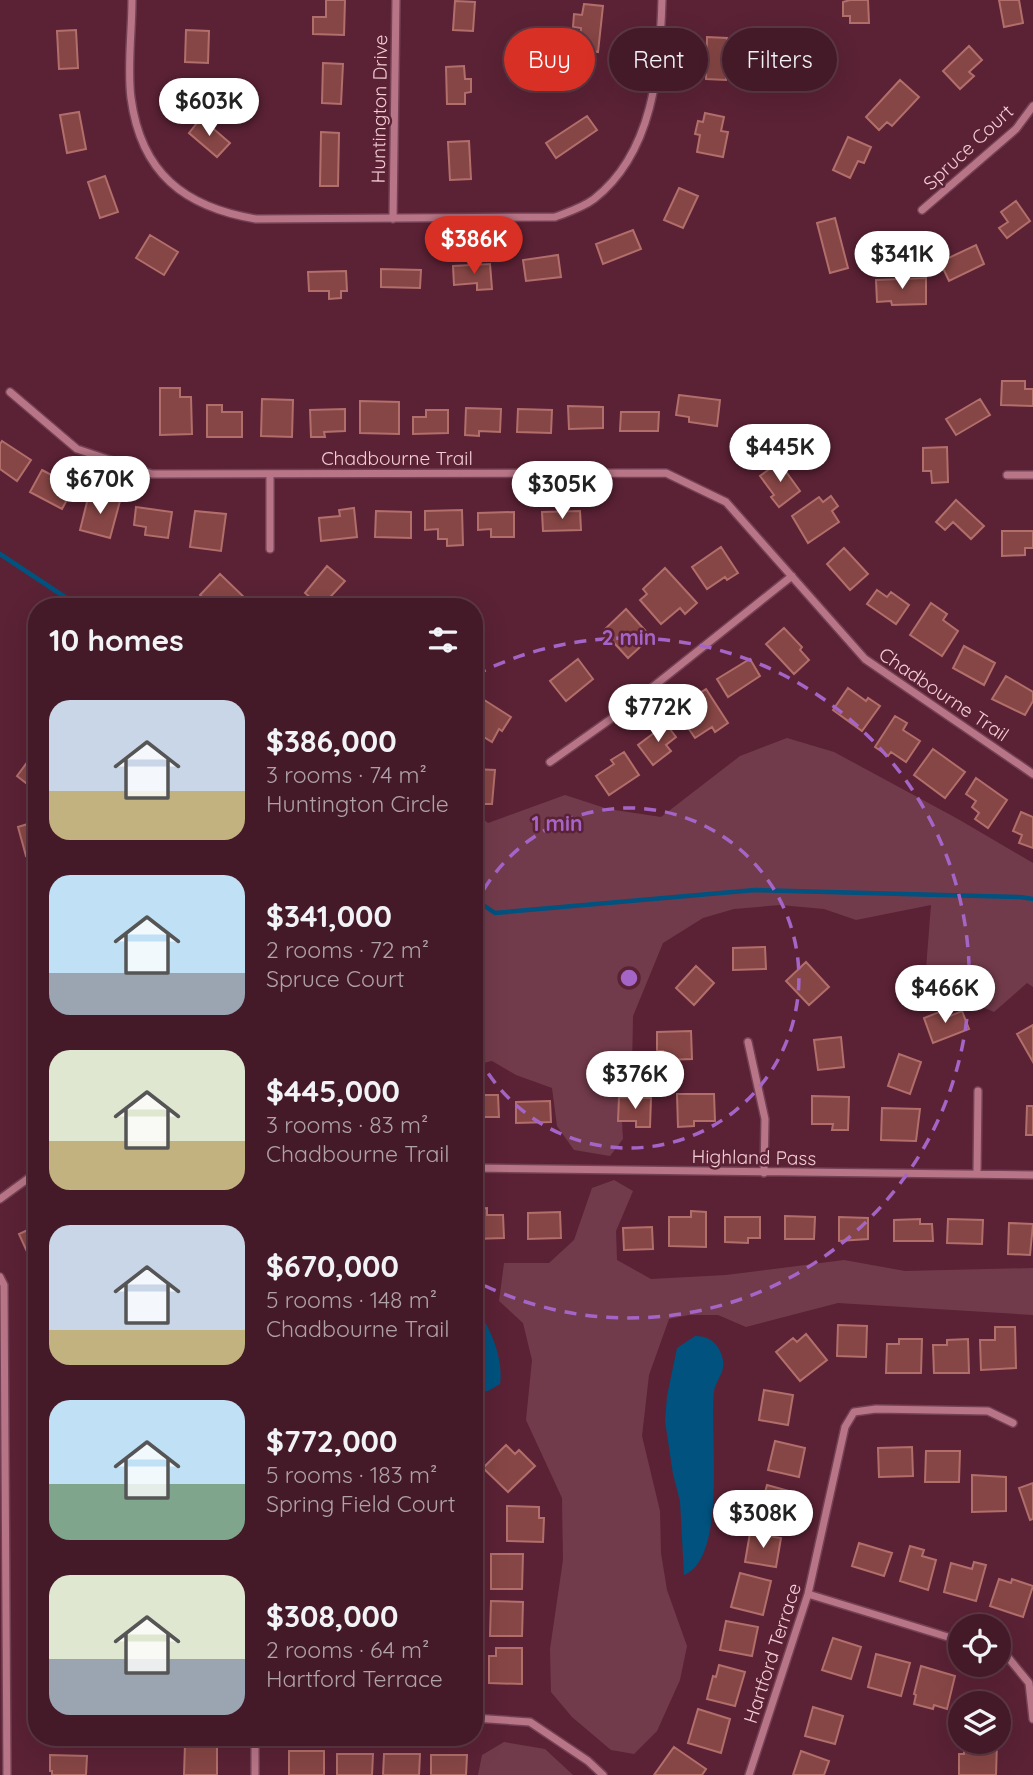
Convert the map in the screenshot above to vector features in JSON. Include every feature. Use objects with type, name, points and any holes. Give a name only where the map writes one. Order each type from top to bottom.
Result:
[{"type":"street","points":[[132,0],[131,97],[141,142],[150,160],[177,188],[198,201],[234,215],[256,219],[555,217],[575,210],[593,199],[609,184],[633,150],[649,111],[661,48],[662,0]]},
{"type":"street","name":"Huntington Drive","points":[[393,219],[396,0]]},
{"type":"street","name":"Spruce Court","points":[[922,210],[1016,129],[1033,106]]},
{"type":"street","name":"Chadbourne Trail","points":[[10,392],[77,449],[152,474],[666,473],[726,502],[865,659],[1033,774]]},
{"type":"street","points":[[270,474],[270,549]]},
{"type":"street","points":[[1007,475],[1033,475]]},
{"type":"street","points":[[550,762],[625,709],[792,576]]},
{"type":"street","points":[[748,1042],[765,1119],[764,1173]]},
{"type":"street","points":[[976,1174],[978,1091]]},
{"type":"street","name":"Highland Pass","points":[[483,1168],[1033,1175]]},
{"type":"street","points":[[0,1199],[28,1179]]},
{"type":"street","points":[[0,1277],[4,1285],[3,1724],[6,1775]]},
{"type":"street","name":"Hartford Terrace","points":[[749,1775],[808,1594],[845,1427],[854,1412],[876,1409],[988,1412],[1013,1423]]},
{"type":"street","points":[[808,1594],[948,1637]]},
{"type":"street","points":[[1011,1661],[1029,1683],[1033,1719]]},
{"type":"street","points":[[483,1719],[530,1722],[588,1760],[603,1775]]},
{"type":"street","points":[[255,1746],[255,1775]]},
{"type":"shaded area","points":[[787,738],[834,752],[1033,863],[1033,987],[1027,983],[994,1012],[925,982],[931,905],[856,920],[824,909],[780,905],[734,909],[703,918],[663,943],[633,1016],[632,1071],[620,1090],[623,1139],[610,1156],[574,1150],[557,1126],[552,1088],[516,1075],[492,1061],[483,1063],[483,819],[488,823],[565,795],[608,809],[661,817],[740,756]]},
{"type":"shaded area","points":[[614,1180],[633,1191],[616,1231],[617,1260],[651,1279],[726,1275],[844,1260],[905,1271],[1033,1268],[1033,1315],[838,1303],[746,1327],[718,1315],[689,1315],[669,1319],[649,1375],[642,1436],[660,1511],[661,1553],[667,1590],[687,1646],[680,1680],[657,1731],[634,1754],[611,1750],[572,1717],[551,1692],[550,1649],[563,1560],[562,1498],[526,1420],[532,1360],[523,1323],[499,1301],[504,1263],[549,1263],[574,1240],[592,1188]]},
{"type":"shaded area","points":[[504,1742],[545,1749],[573,1775],[478,1775],[482,1755]]},
{"type":"water","points":[[483,1322],[495,1344],[501,1376],[500,1384],[483,1391]]},
{"type":"water","points":[[695,1336],[716,1344],[723,1364],[714,1391],[712,1520],[707,1545],[698,1564],[684,1575],[680,1501],[665,1421],[677,1348]]},
{"type":"building","points":[[326,0],[345,0],[344,35],[313,34],[313,17],[326,17]]},
{"type":"building","points":[[868,0],[869,23],[850,23],[850,16],[843,16],[843,2]]},
{"type":"building","points":[[999,0],[1019,0],[1023,23],[1004,27]]},
{"type":"building","points":[[455,1],[475,2],[473,31],[453,30]]},
{"type":"building","points":[[584,4],[603,6],[598,52],[595,52],[595,28],[573,27],[574,14],[582,15]]},
{"type":"building","points":[[76,30],[78,68],[59,69],[57,31]]},
{"type":"building","points":[[186,30],[209,31],[208,63],[185,62]]},
{"type":"building","points":[[708,37],[722,38],[722,80],[708,79]]},
{"type":"building","points":[[969,46],[982,60],[969,72],[974,76],[960,89],[943,71]]},
{"type":"building","points":[[323,63],[343,64],[341,104],[322,103]]},
{"type":"building","points":[[464,66],[465,79],[471,79],[471,92],[465,93],[465,104],[447,104],[446,67]]},
{"type":"building","points":[[900,80],[919,97],[892,126],[887,122],[879,130],[866,117]]},
{"type":"building","points":[[79,112],[86,149],[67,153],[60,115]]},
{"type":"building","points":[[705,113],[724,117],[721,131],[728,132],[723,157],[697,152],[700,135],[695,134],[698,121],[703,122]]},
{"type":"building","points":[[587,116],[597,130],[556,158],[546,143]]},
{"type":"building","points":[[201,118],[230,143],[217,157],[189,133]]},
{"type":"building","points":[[321,132],[339,133],[338,186],[320,186]]},
{"type":"building","points":[[848,137],[871,147],[864,163],[858,161],[850,178],[833,170]]},
{"type":"building","points":[[469,141],[471,179],[450,180],[448,142]]},
{"type":"building","points":[[105,176],[118,212],[100,218],[88,182]]},
{"type":"building","points":[[679,188],[698,196],[683,228],[664,220]]},
{"type":"building","points":[[1016,201],[1030,221],[1007,238],[999,228],[1008,222],[1001,212]]},
{"type":"building","points":[[835,218],[848,268],[830,273],[817,223]]},
{"type":"building","points":[[633,230],[641,249],[603,264],[596,244]]},
{"type":"building","points":[[150,235],[178,252],[164,275],[136,258]]},
{"type":"building","points":[[976,245],[984,264],[949,281],[940,262]]},
{"type":"building","points":[[558,255],[561,277],[526,281],[523,260]]},
{"type":"building","points":[[490,264],[492,289],[477,290],[477,283],[454,285],[453,266]]},
{"type":"building","points":[[381,269],[421,270],[420,288],[381,287]]},
{"type":"building","points":[[346,271],[347,291],[341,291],[341,298],[329,299],[329,291],[309,291],[308,272]]},
{"type":"building","points":[[926,278],[926,304],[892,305],[891,301],[877,302],[876,280]]},
{"type":"building","points":[[1002,381],[1025,381],[1025,389],[1033,389],[1033,406],[1001,405]]},
{"type":"building","points":[[160,388],[180,388],[180,397],[191,397],[192,434],[160,435]]},
{"type":"building","points":[[679,395],[720,400],[717,426],[689,422],[689,417],[676,415]]},
{"type":"building","points":[[262,399],[293,400],[292,437],[261,436]]},
{"type":"building","points":[[980,399],[990,415],[956,435],[946,419]]},
{"type":"building","points":[[360,401],[399,402],[399,434],[360,433]]},
{"type":"building","points":[[207,405],[222,405],[222,412],[242,412],[242,437],[207,437]]},
{"type":"building","points":[[568,406],[603,407],[603,428],[569,429]]},
{"type":"building","points":[[466,408],[501,409],[500,432],[479,431],[479,436],[465,435]]},
{"type":"building","points":[[345,409],[345,431],[324,432],[325,437],[311,437],[310,410]]},
{"type":"building","points":[[518,409],[552,410],[551,433],[517,432]]},
{"type":"building","points":[[426,410],[448,410],[448,433],[413,434],[413,417],[426,417]]},
{"type":"building","points":[[621,412],[659,412],[658,431],[620,431]]},
{"type":"building","points":[[2,441],[31,460],[17,481],[0,469]]},
{"type":"building","points":[[947,447],[948,482],[932,483],[931,471],[923,471],[923,448]]},
{"type":"building","points":[[779,462],[800,491],[779,507],[760,476]]},
{"type":"building","points":[[42,470],[74,487],[62,509],[30,492]]},
{"type":"building","points":[[89,494],[120,501],[110,538],[80,530]]},
{"type":"building","points":[[831,496],[838,506],[832,511],[839,522],[808,543],[792,516],[819,497],[823,502]]},
{"type":"building","points":[[956,500],[984,526],[971,539],[953,522],[945,530],[936,522]]},
{"type":"building","points":[[136,507],[172,512],[168,538],[145,535],[146,527],[134,525]]},
{"type":"building","points":[[354,508],[357,537],[321,541],[319,518],[340,516],[339,510]]},
{"type":"building","points":[[462,510],[463,545],[447,546],[447,539],[438,539],[438,529],[425,530],[425,511]]},
{"type":"building","points":[[195,511],[226,514],[221,551],[190,547]]},
{"type":"building","points":[[376,511],[411,512],[411,538],[375,537]]},
{"type":"building","points":[[580,511],[581,530],[543,531],[542,512]]},
{"type":"building","points":[[514,512],[514,537],[491,537],[491,529],[478,530],[478,513]]},
{"type":"building","points":[[1002,531],[1033,531],[1033,548],[1025,548],[1025,555],[1002,556]]},
{"type":"building","points":[[721,547],[738,573],[727,580],[725,577],[707,589],[692,567]]},
{"type":"building","points":[[844,548],[868,574],[850,590],[827,564]]},
{"type":"building","points":[[327,566],[345,581],[329,598],[311,598],[305,593]]},
{"type":"building","points":[[665,568],[697,603],[685,614],[680,608],[661,624],[640,600],[647,594],[643,589]]},
{"type":"building","points":[[220,574],[245,598],[203,598],[200,595]]},
{"type":"building","points":[[877,590],[887,597],[891,592],[909,605],[896,624],[867,604]]},
{"type":"building","points":[[931,603],[947,614],[943,620],[958,631],[942,656],[910,635]]},
{"type":"building","points":[[626,609],[651,637],[628,658],[603,631]]},
{"type":"building","points":[[784,628],[802,647],[800,650],[809,660],[794,674],[766,644]]},
{"type":"building","points":[[964,646],[995,663],[984,685],[953,668]]},
{"type":"building","points":[[578,659],[593,679],[566,701],[550,681]]},
{"type":"building","points":[[750,659],[760,676],[728,697],[717,679]]},
{"type":"building","points":[[1006,676],[1033,692],[1033,701],[1025,715],[992,699]]},
{"type":"building","points":[[848,688],[866,701],[868,698],[880,706],[862,731],[833,710]]},
{"type":"building","points":[[706,689],[728,723],[715,732],[712,727],[695,738],[678,713],[695,701],[693,697]]},
{"type":"building","points":[[483,699],[511,717],[502,731],[499,729],[492,742],[483,736]]},
{"type":"building","points":[[895,716],[907,723],[903,730],[920,741],[906,762],[891,752],[888,756],[875,747]]},
{"type":"building","points":[[666,724],[676,737],[666,745],[671,751],[653,765],[638,745]]},
{"type":"building","points":[[933,749],[965,772],[945,798],[914,775]]},
{"type":"building","points":[[624,752],[639,775],[609,795],[596,776],[614,764],[611,760]]},
{"type":"building","points":[[28,761],[28,785],[17,776]]},
{"type":"building","points":[[483,769],[495,770],[492,804],[483,804]]},
{"type":"building","points":[[976,778],[1007,800],[988,828],[975,819],[979,813],[972,807],[976,801],[966,794]]},
{"type":"building","points":[[1021,812],[1033,817],[1033,848],[1019,843],[1022,835],[1013,831]]},
{"type":"building","points":[[28,824],[28,855],[26,856],[18,827]]},
{"type":"building","points":[[765,947],[766,969],[733,970],[733,948]]},
{"type":"building","points":[[806,962],[829,987],[809,1005],[786,981]]},
{"type":"building","points":[[696,966],[714,983],[694,1005],[676,988]]},
{"type":"building","points":[[947,1009],[950,1016],[962,1011],[969,1029],[933,1043],[924,1018]]},
{"type":"building","points":[[1033,1025],[1033,1062],[1017,1034]]},
{"type":"building","points":[[691,1031],[692,1059],[663,1060],[663,1051],[657,1051],[657,1032]]},
{"type":"building","points":[[841,1037],[844,1067],[818,1070],[814,1040]]},
{"type":"building","points":[[899,1054],[921,1062],[910,1094],[888,1086]]},
{"type":"building","points":[[677,1094],[714,1094],[715,1121],[694,1121],[694,1126],[678,1127]]},
{"type":"building","points":[[483,1095],[498,1095],[499,1117],[483,1117]]},
{"type":"building","points":[[812,1096],[849,1097],[848,1130],[832,1130],[833,1124],[812,1124]]},
{"type":"building","points":[[619,1097],[651,1098],[650,1127],[636,1127],[636,1121],[618,1121]]},
{"type":"building","points":[[550,1101],[551,1122],[516,1123],[516,1102]]},
{"type":"building","points":[[1027,1106],[1033,1106],[1033,1135],[1026,1135]]},
{"type":"building","points":[[882,1108],[920,1109],[916,1141],[881,1140]]},
{"type":"building","points":[[483,1208],[487,1208],[487,1215],[503,1215],[504,1238],[483,1239]]},
{"type":"building","points":[[691,1211],[706,1212],[706,1247],[669,1246],[669,1217],[691,1217]]},
{"type":"building","points":[[560,1212],[561,1238],[528,1239],[528,1213]]},
{"type":"building","points":[[785,1216],[815,1217],[814,1239],[785,1239]]},
{"type":"building","points":[[725,1217],[760,1217],[760,1238],[748,1238],[748,1243],[725,1242]]},
{"type":"building","points":[[839,1217],[868,1218],[868,1239],[839,1241]]},
{"type":"building","points":[[920,1219],[920,1224],[932,1224],[933,1241],[894,1241],[894,1220]]},
{"type":"building","points":[[948,1219],[983,1220],[982,1244],[947,1243]]},
{"type":"building","points":[[1009,1223],[1033,1224],[1030,1255],[1008,1254]]},
{"type":"building","points":[[652,1227],[653,1249],[624,1250],[623,1228]]},
{"type":"building","points":[[28,1230],[28,1254],[19,1234]]},
{"type":"building","points":[[838,1325],[867,1326],[866,1357],[837,1356]]},
{"type":"building","points":[[995,1327],[1015,1327],[1016,1368],[981,1370],[980,1340],[995,1340]]},
{"type":"building","points":[[806,1334],[827,1360],[800,1381],[776,1352],[793,1338],[797,1342]]},
{"type":"building","points":[[899,1339],[922,1339],[921,1373],[886,1373],[887,1344],[899,1344]]},
{"type":"building","points":[[968,1339],[969,1373],[934,1373],[933,1345],[947,1345],[947,1340]]},
{"type":"building","points":[[764,1390],[793,1395],[788,1425],[759,1420]]},
{"type":"building","points":[[775,1441],[805,1448],[799,1477],[768,1470]]},
{"type":"building","points":[[506,1445],[515,1454],[519,1450],[535,1466],[508,1492],[483,1468]]},
{"type":"building","points":[[912,1447],[913,1476],[879,1477],[878,1448]]},
{"type":"building","points":[[926,1451],[960,1451],[959,1482],[925,1482]]},
{"type":"building","points":[[972,1475],[1006,1477],[1006,1511],[972,1512]]},
{"type":"building","points":[[1033,1483],[1033,1519],[1030,1520],[1019,1488]]},
{"type":"building","points":[[767,1485],[796,1493],[788,1526],[758,1518]]},
{"type":"building","points":[[507,1506],[539,1507],[539,1518],[544,1518],[543,1542],[507,1541]]},
{"type":"building","points":[[750,1533],[781,1538],[776,1567],[745,1562]]},
{"type":"building","points":[[859,1543],[892,1553],[884,1576],[852,1566]]},
{"type":"building","points":[[910,1546],[924,1550],[922,1556],[936,1560],[928,1590],[900,1581]]},
{"type":"building","points":[[491,1554],[523,1554],[522,1589],[491,1589]]},
{"type":"building","points":[[974,1562],[986,1565],[976,1601],[944,1592],[951,1563],[972,1569]]},
{"type":"building","points":[[740,1573],[771,1581],[763,1615],[731,1607]]},
{"type":"building","points":[[999,1579],[1011,1583],[1012,1579],[1033,1586],[1023,1617],[990,1606]]},
{"type":"building","points":[[491,1601],[523,1602],[522,1636],[490,1636]]},
{"type":"building","points":[[726,1621],[758,1627],[752,1656],[720,1650]]},
{"type":"building","points":[[833,1638],[861,1647],[851,1679],[822,1670]]},
{"type":"building","points":[[496,1648],[522,1648],[522,1684],[489,1683],[489,1656],[496,1656]]},
{"type":"building","points":[[876,1654],[910,1663],[901,1696],[868,1687]]},
{"type":"building","points":[[719,1665],[745,1672],[735,1706],[707,1699]]},
{"type":"building","points":[[921,1666],[955,1677],[951,1691],[948,1691],[947,1709],[914,1704]]},
{"type":"building","points":[[813,1707],[843,1716],[835,1744],[805,1736]]},
{"type":"building","points":[[698,1709],[730,1719],[721,1753],[688,1743]]},
{"type":"building","points":[[185,1746],[217,1746],[217,1775],[184,1775]]},
{"type":"building","points":[[674,1747],[706,1769],[702,1775],[654,1775]]},
{"type":"building","points":[[289,1751],[324,1751],[324,1775],[289,1775]]},
{"type":"building","points":[[801,1751],[829,1761],[824,1775],[793,1775]]},
{"type":"building","points":[[337,1754],[373,1754],[372,1775],[337,1775]]},
{"type":"building","points":[[384,1754],[420,1754],[419,1775],[383,1775]]},
{"type":"building","points":[[959,1754],[997,1754],[996,1775],[959,1775]]},
{"type":"building","points":[[50,1755],[87,1756],[86,1775],[52,1775]]},
{"type":"building","points":[[431,1755],[467,1755],[466,1775],[431,1775]]},
{"type":"waterway","points":[[0,554],[66,598]]},
{"type":"waterway","points":[[483,905],[495,913],[755,890],[1033,899]]}]
